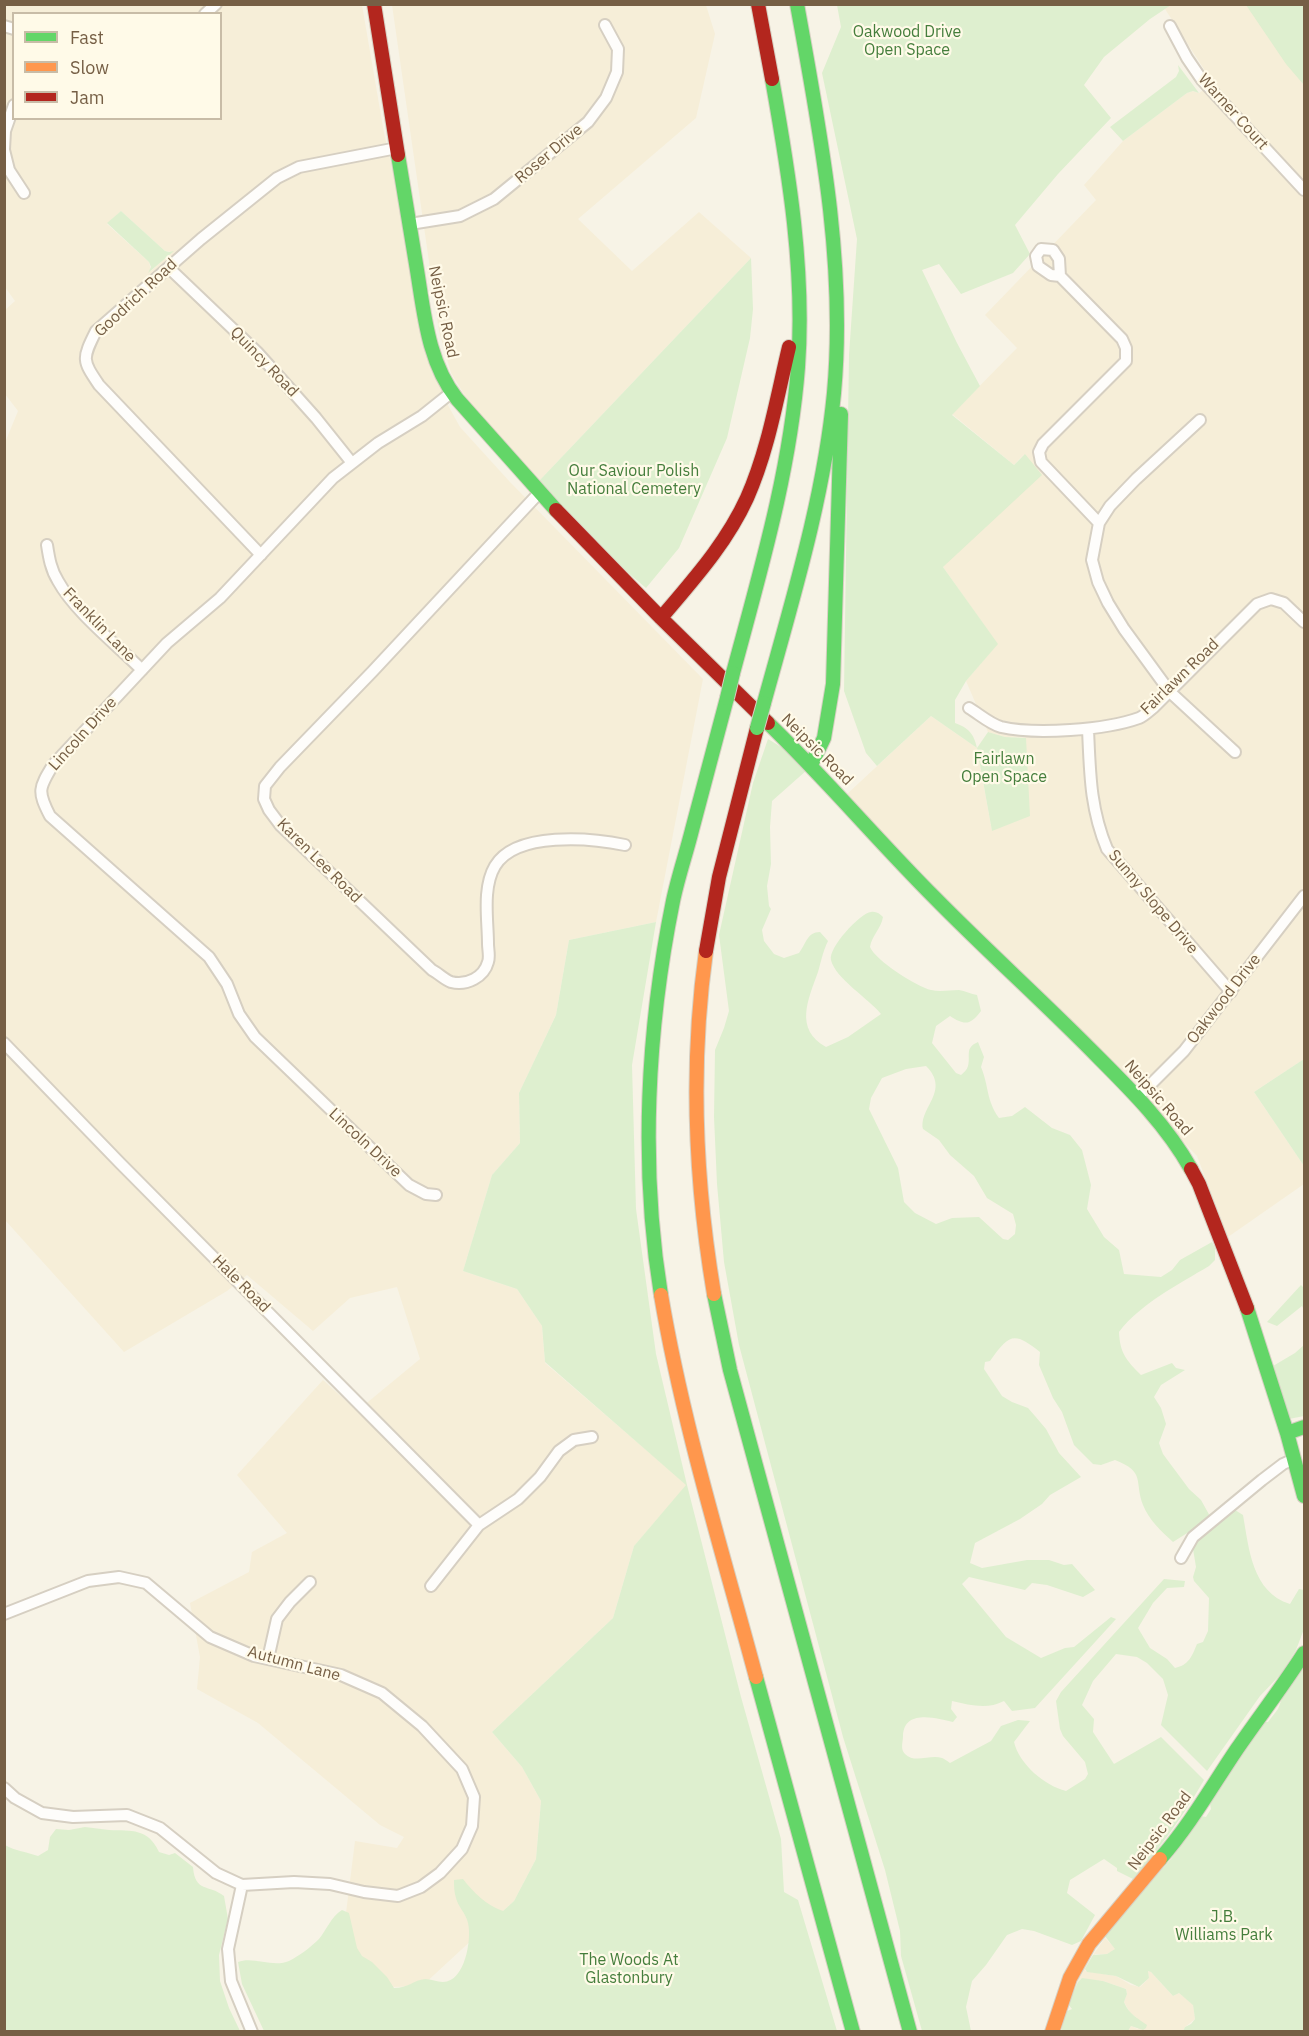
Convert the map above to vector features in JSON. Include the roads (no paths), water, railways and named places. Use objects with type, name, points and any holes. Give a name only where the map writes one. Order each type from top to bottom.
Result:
[{"type":"main road","name":"Neipsic Road","points":[[374,4],[430,347],[452,392],[539,493],[661,618],[811,765],[934,897],[1138,1097],[1177,1144],[1199,1184],[1250,1319],[1305,1496]]},
{"type":"main road","points":[[758,4],[791,189],[798,252],[800,296],[798,371],[788,452],[772,528],[674,897],[660,975],[653,1036],[648,1108],[649,1174],[653,1240],[667,1337],[684,1412],[853,2031]]},
{"type":"main road","points":[[797,4],[832,213],[837,294],[832,409],[820,483],[802,563],[719,876],[703,972],[698,1034],[697,1161],[714,1296],[730,1370],[910,2031]]},
{"type":"main road","points":[[661,618],[714,555],[747,498],[759,466],[780,392],[790,346],[794,310],[800,296]]},
{"type":"main road","points":[[811,765],[824,738],[832,698],[834,667],[841,425],[836,349]]},
{"type":"main road","points":[[1287,1433],[1305,1427]]},
{"type":"main road","name":"Neipsic Road","points":[[1052,2031],[1067,1985],[1089,1944],[1181,1835],[1237,1749],[1305,1653]]},
{"type":"street","name":"Roser Drive","points":[[410,224],[460,216],[494,199],[588,122],[606,98],[617,72],[618,49],[612,34],[605,25]]},
{"type":"street","name":"Warner Court","points":[[1170,26],[1202,80],[1305,190]]},
{"type":"street","points":[[12,111],[5,131],[4,149],[9,170],[24,194]]},
{"type":"street","name":"Goodrich Road","points":[[261,555],[99,385],[86,365],[86,351],[96,331],[277,178],[299,167],[397,148]]},
{"type":"street","name":"Quincy Road","points":[[169,267],[257,352],[316,418],[352,463]]},
{"type":"street","points":[[1060,276],[1122,339],[1126,348],[1126,361],[1043,444],[1039,452],[1041,462],[1099,524]]},
{"type":"street","name":"Lincoln Drive","points":[[436,1195],[426,1194],[409,1185],[255,1037],[239,1014],[227,984],[209,957],[50,816],[41,799],[41,784],[53,765],[167,642],[220,598],[333,478],[378,443],[422,416],[452,392]]},
{"type":"street","points":[[1200,420],[1110,506],[1099,524],[1092,560],[1098,582],[1108,603],[1170,692],[1235,752]]},
{"type":"street","name":"Karen Lee Road","points":[[539,493],[280,767],[265,786],[264,799],[280,826],[432,970],[452,982],[468,982],[480,976],[489,962],[488,884],[495,865],[513,849],[546,840],[598,839],[625,845]]},
{"type":"street","name":"Franklin Lane","points":[[47,545],[57,580],[70,600],[142,670]]},
{"type":"street","name":"Fairlawn Road","points":[[969,708],[998,726],[1019,730],[1088,729],[1118,724],[1141,717],[1170,692],[1257,604],[1271,599],[1284,603],[1305,622]]},
{"type":"street","name":"Sunny Slope Drive","points":[[1088,729],[1092,802],[1099,831],[1107,849],[1231,992]]},
{"type":"street","name":"Oakwood Drive","points":[[1138,1097],[1184,1051],[1305,896]]},
{"type":"street","name":"Hale Road","points":[[4,1043],[479,1526]]},
{"type":"street","points":[[431,1586],[479,1526],[518,1499],[540,1477],[559,1450],[574,1440],[592,1437]]},
{"type":"street","points":[[1180,1558],[1193,1537],[1283,1464],[1294,1459]]},
{"type":"street","name":"Autumn Lane","points":[[4,1614],[88,1581],[118,1577],[146,1583],[210,1636],[254,1656],[341,1675],[382,1693],[422,1726],[462,1769],[474,1797],[472,1826],[462,1849],[440,1873],[421,1887],[398,1896],[364,1892],[330,1884],[294,1882],[242,1885]]},
{"type":"street","points":[[268,1659],[277,1619],[310,1582]]},
{"type":"street","points":[[4,1788],[15,1798],[42,1813],[73,1817],[127,1815],[159,1828],[216,1874],[242,1885],[228,1949],[231,1982],[252,2031]]},
{"type":"park label","name":"Oakwood Drive Open Space","points":[[907,41]]},
{"type":"park label","name":"Our Saviour Polish National Cemetery","points":[[634,480]]},
{"type":"park label","name":"Fairlawn Open Space","points":[[1004,768]]},
{"type":"park label","name":"J.B. Williams Park","points":[[1224,1926]]},
{"type":"park label","name":"The Woods At Glastonbury","points":[[629,1969]]}]
